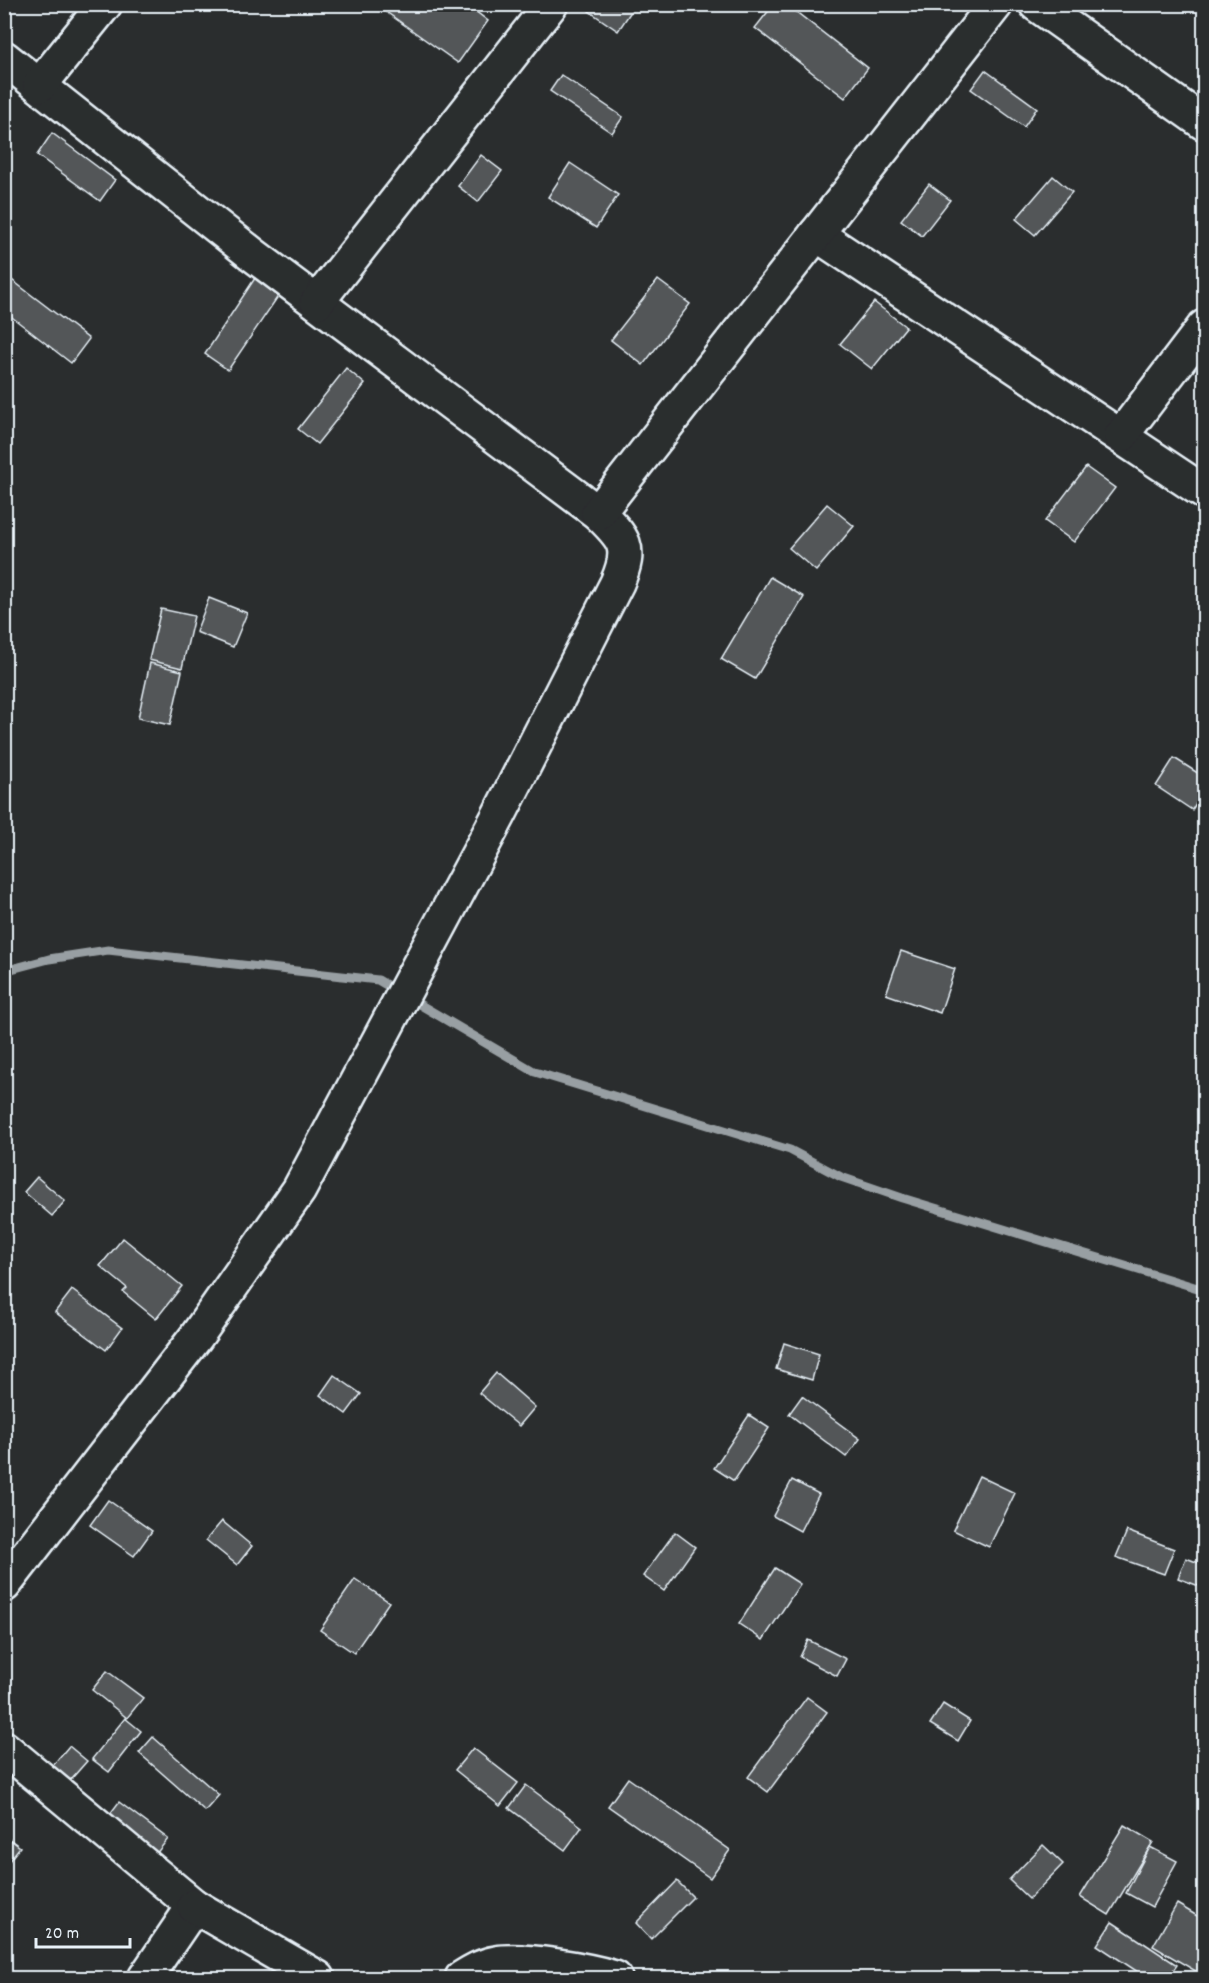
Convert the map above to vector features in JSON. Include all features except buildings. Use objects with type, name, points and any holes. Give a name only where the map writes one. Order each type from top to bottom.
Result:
[{"type":"street","points":[[40,85],[105,4]]},
{"type":"street","points":[[598,513],[996,4]]},
{"type":"street","points":[[1036,4],[1204,123]]},
{"type":"street","points":[[317,302],[540,8]]},
{"type":"street","points":[[4,58],[317,302],[598,513],[621,535],[626,556],[621,575],[488,836],[299,1190],[196,1336],[4,1585]]},
{"type":"street","points":[[816,234],[1204,492]]},
{"type":"street","points":[[1121,436],[1204,327]]},
{"type":"street","points":[[4,1748],[194,1906],[318,1978]]},
{"type":"street","points":[[145,1978],[194,1906]]},
{"type":"street","points":[[462,1978],[475,1969],[495,1963],[513,1962],[591,1972],[615,1978]]},
{"type":"waterway","points":[[4,971],[49,959],[108,950],[378,980],[535,1072],[790,1150],[841,1177],[902,1198],[1204,1290]]}]
